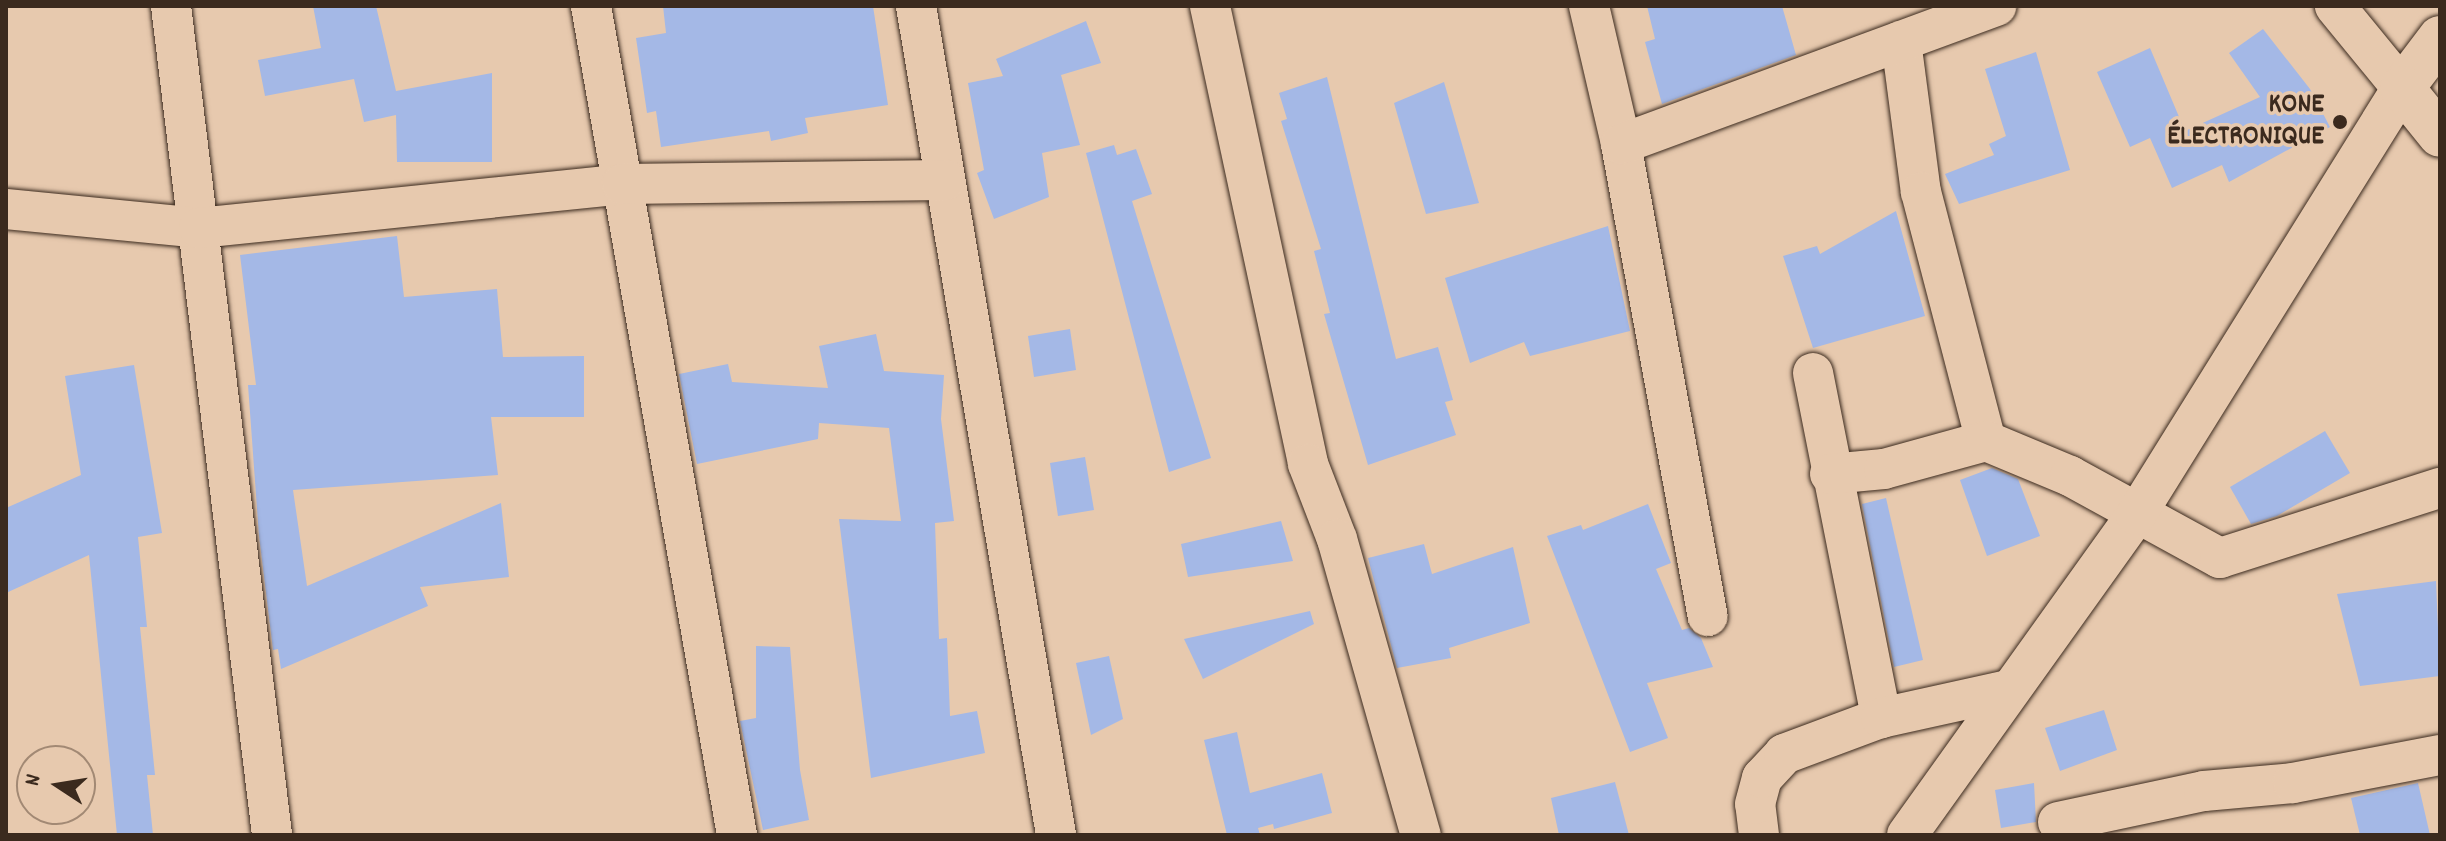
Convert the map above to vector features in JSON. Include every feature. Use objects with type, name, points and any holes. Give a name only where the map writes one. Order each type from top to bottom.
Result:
[{"type":"street","points":[[171,6],[272,835]]},
{"type":"street","points":[[591,6],[737,835]]},
{"type":"street","points":[[916,6],[1056,835]]},
{"type":"street","points":[[1210,6],[1308,464],[1337,539],[1421,835]]},
{"type":"street","points":[[1589,6],[1621,144],[1708,616]]},
{"type":"street","points":[[1621,144],[1996,6]]},
{"type":"street","points":[[2335,6],[2440,135]]},
{"type":"street","points":[[1907,835],[2136,515],[2402,88],[2440,38]]},
{"type":"street","points":[[1901,41],[1921,192],[1986,441]]},
{"type":"street","points":[[6,209],[199,228],[622,184],[945,180]]},
{"type":"street","points":[[1813,373],[1830,474],[1881,718]]},
{"type":"street","points":[[1830,474],[1884,469],[1986,441],[2070,476],[2136,515],[2220,558],[2440,488]]},
{"type":"street","points":[[1759,835],[1755,804],[1762,778],[1784,754],[1881,718],[2008,690]]},
{"type":"street","points":[[2058,822],[2204,791],[2293,783],[2440,755]]},
{"type":"building","points":[[313,6],[376,6],[396,91],[492,73],[492,162],[397,162],[396,115],[364,122],[354,79],[265,96],[258,60],[321,48]]},
{"type":"building","points":[[663,6],[873,6],[888,105],[805,118],[808,133],[771,141],[769,131],[661,147],[656,111],[647,113],[636,38],[666,33]]},
{"type":"building","points":[[1647,6],[1782,6],[1796,55],[1662,104],[1645,42],[1655,39]]},
{"type":"building","points":[[1086,21],[1101,63],[1061,75],[1080,145],[1042,153],[1049,197],[994,219],[977,173],[984,170],[968,83],[1003,76],[996,59]]},
{"type":"building","points":[[2263,29],[2310,89],[2330,127],[2229,182],[2222,165],[2172,188],[2150,138],[2130,147],[2097,72],[2150,48],[2185,131],[2260,97],[2229,53]]},
{"type":"building","points":[[2036,52],[2070,170],[1959,204],[1945,174],[1994,155],[1989,144],[2006,136],[1985,69]]},
{"type":"building","points":[[1327,77],[1396,359],[1438,347],[1453,400],[1445,402],[1456,435],[1368,465],[1324,314],[1330,313],[1314,251],[1321,249],[1281,121],[1287,119],[1279,93]]},
{"type":"building","points":[[1444,82],[1479,203],[1426,214],[1394,103]]},
{"type":"building","points":[[1114,145],[1117,155],[1136,149],[1152,194],[1132,201],[1211,458],[1169,472],[1086,153]]},
{"type":"building","points":[[1896,211],[1925,316],[1813,348],[1783,256],[1817,246],[1820,254]]},
{"type":"building","points":[[1608,226],[1630,331],[1530,356],[1524,342],[1470,363],[1445,278]]},
{"type":"building","points":[[397,236],[404,297],[497,289],[503,357],[584,356],[584,417],[491,417],[498,475],[293,490],[307,586],[501,503],[509,577],[420,587],[428,606],[281,669],[278,649],[273,650],[259,536],[248,385],[256,385],[240,255]]},
{"type":"building","points":[[1070,329],[1076,370],[1034,377],[1028,336]]},
{"type":"building","points":[[876,334],[884,371],[944,375],[941,419],[954,521],[935,523],[939,639],[947,638],[950,716],[977,711],[985,753],[871,778],[839,519],[901,521],[889,428],[819,423],[818,439],[697,464],[679,374],[728,364],[732,382],[828,388],[819,346]]},
{"type":"building","points":[[134,365],[162,533],[138,537],[147,627],[140,627],[155,775],[147,775],[153,835],[117,835],[89,555],[6,593],[6,508],[81,475],[65,376]]},
{"type":"building","points":[[2325,431],[2350,473],[2277,516],[2251,524],[2230,487]]},
{"type":"building","points":[[1085,457],[1094,510],[1058,516],[1050,463]]},
{"type":"building","points":[[1992,468],[2018,479],[2040,536],[1987,556],[1960,480]]},
{"type":"building","points":[[1886,498],[1923,660],[1894,667],[1862,504]]},
{"type":"building","points":[[1648,504],[1671,563],[1656,569],[1682,630],[1689,628],[1701,638],[1713,667],[1647,683],[1668,738],[1630,752],[1547,536],[1581,525],[1583,530]]},
{"type":"building","points":[[1281,521],[1293,561],[1188,577],[1181,544]]},
{"type":"building","points":[[1424,544],[1432,574],[1513,547],[1530,623],[1449,648],[1451,658],[1397,668],[1368,558]]},
{"type":"building","points":[[2436,581],[2440,676],[2360,686],[2337,594]]},
{"type":"building","points":[[1310,611],[1314,624],[1203,679],[1184,639]]},
{"type":"building","points":[[756,646],[790,647],[800,770],[809,820],[763,830],[740,721],[756,718]]},
{"type":"building","points":[[1109,656],[1123,719],[1091,735],[1076,663]]},
{"type":"building","points":[[2104,710],[2117,750],[2060,771],[2045,728]]},
{"type":"building","points":[[1237,732],[1250,793],[1322,773],[1332,813],[1274,829],[1273,824],[1258,828],[1260,835],[1227,835],[1204,740]]},
{"type":"building","points":[[1615,782],[1629,835],[1559,835],[1551,798]]},
{"type":"building","points":[[2034,783],[2036,822],[2001,828],[1995,790]]},
{"type":"building","points":[[2418,783],[2430,835],[2360,835],[2351,798]]},
{"type":"place","name":"KONE ÉLECTRONIQUE","points":[[2340,122]]}]
